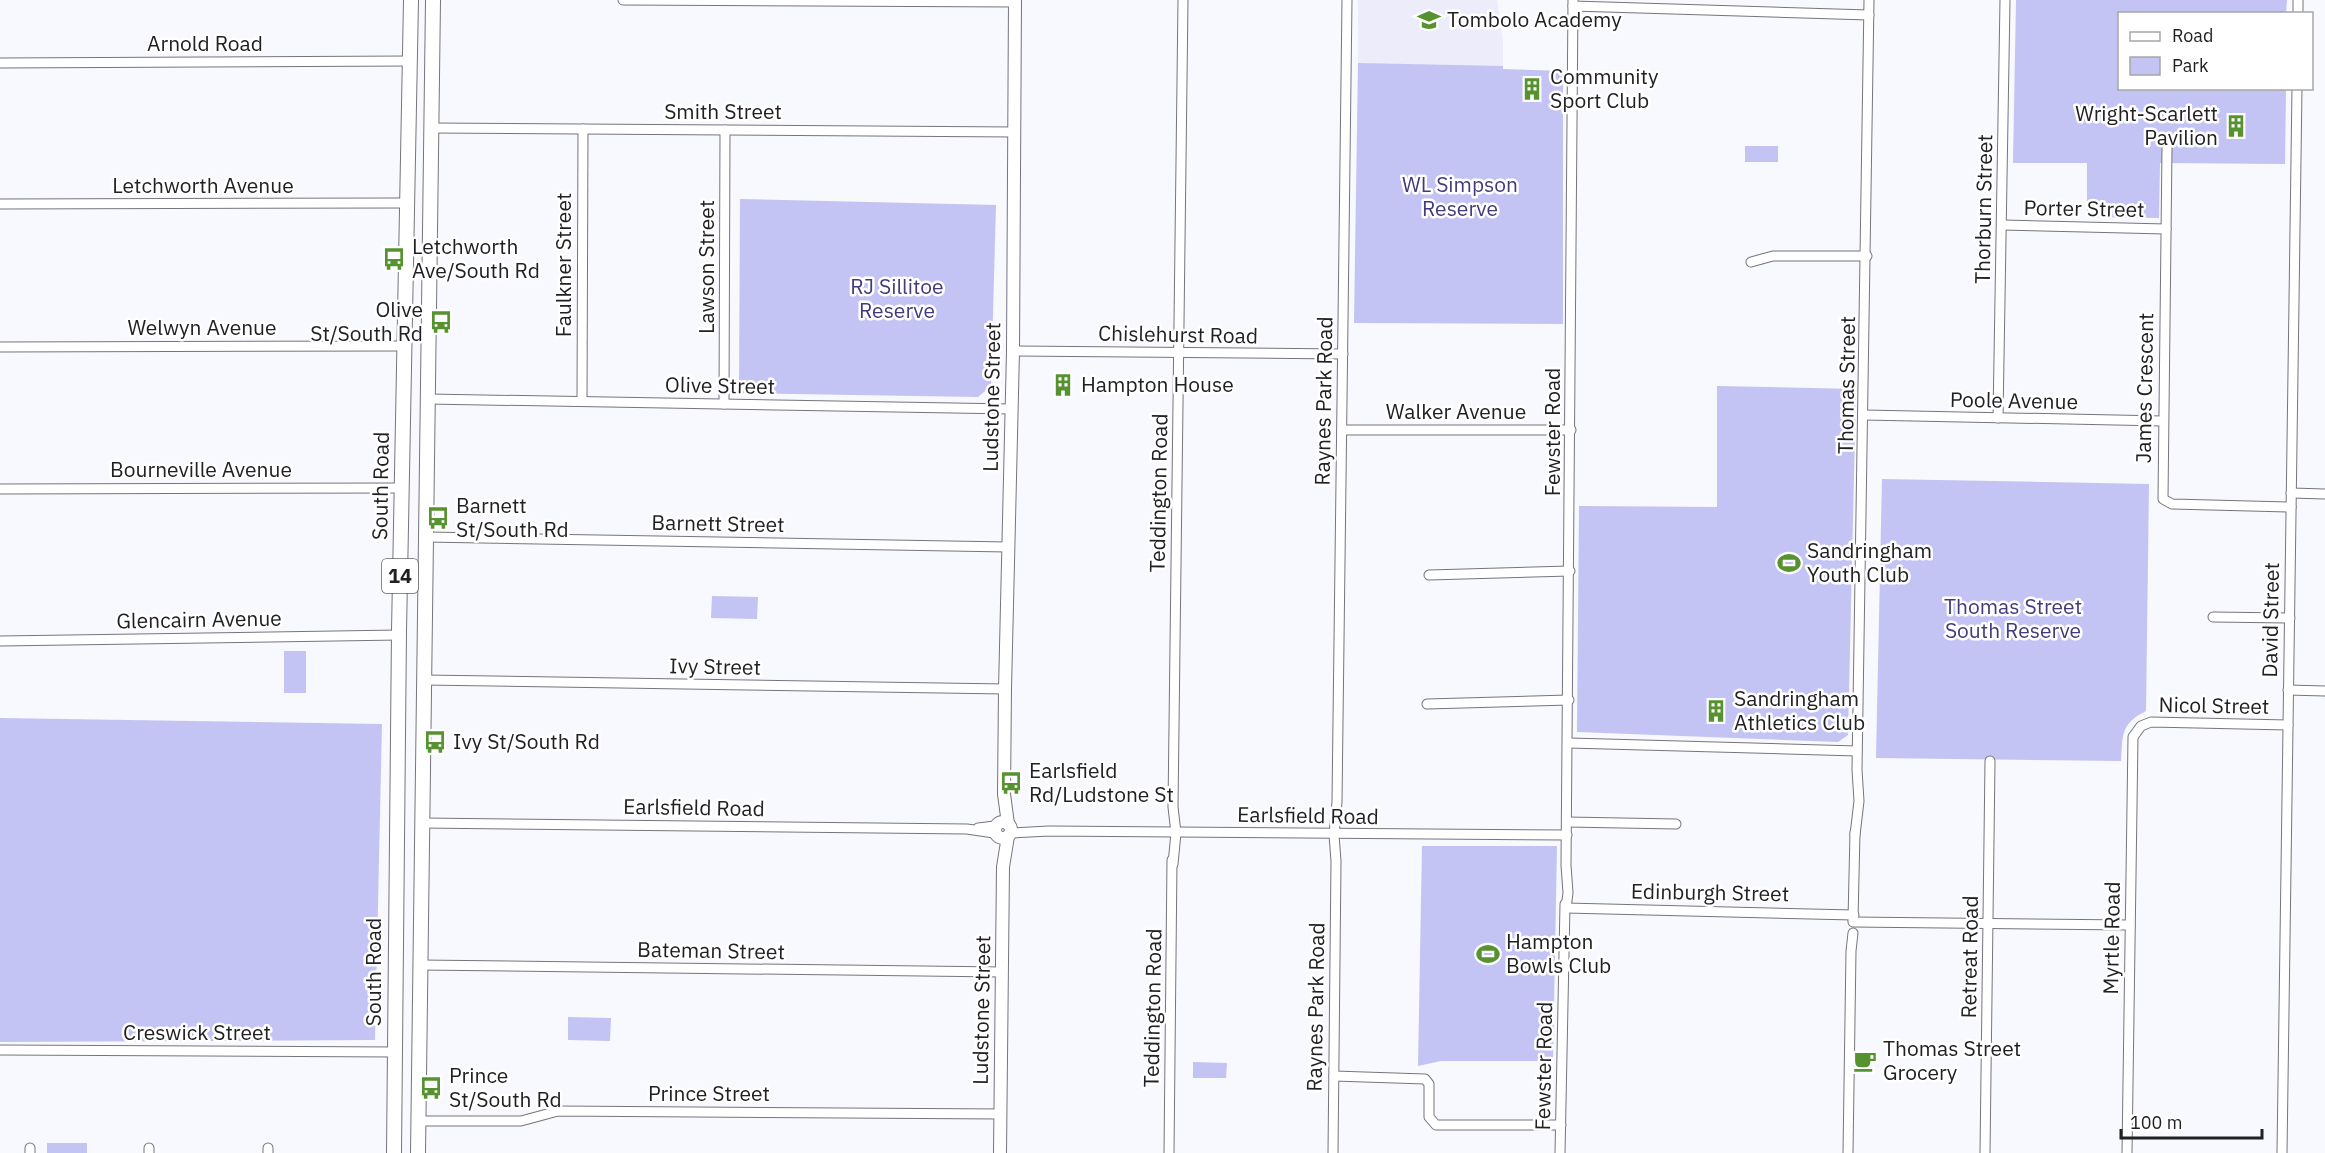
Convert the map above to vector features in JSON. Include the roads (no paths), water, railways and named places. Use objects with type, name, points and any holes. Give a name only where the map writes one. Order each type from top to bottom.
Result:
[{"type":"main road","name":"South Road","points":[[394,1153],[396,822],[411,0]]},
{"type":"main road","name":"14","points":[[418,1153],[433,0]]},
{"type":"main road","points":[[403,398],[428,399]]},
{"type":"main road","points":[[396,822],[421,823]]},
{"type":"street","points":[[623,0],[1015,1]]},
{"type":"street","name":"Teddington Road","points":[[1169,1153],[1183,0]]},
{"type":"street","name":"Raynes Park Road","points":[[1333,1153],[1347,0]]},
{"type":"street","name":"Thomas Street","points":[[1848,1153],[1852,986],[1856,956],[1853,933],[1854,794],[1857,770],[1864,415],[1869,0]]},
{"type":"street","name":"Thorburn Street","points":[[1998,418],[2005,0]]},
{"type":"street","name":"Ludstone Street","points":[[1000,1153],[1005,689],[1013,351],[1015,1]]},
{"type":"street","points":[[1573,3],[1869,15]]},
{"type":"street","name":"Fewster Road","points":[[1560,1153],[1566,908],[1569,893],[1566,865],[1569,743],[1573,3]]},
{"type":"street","name":"Arnold Road","points":[[0,63],[410,61]]},
{"type":"street","name":"David Street","points":[[2282,1153],[2297,90]]},
{"type":"street","name":"Smith Street","points":[[432,128],[1015,132]]},
{"type":"street","name":"Faulkner Street","points":[[582,401],[583,129]]},
{"type":"street","name":"Lawson Street","points":[[724,404],[725,130]]},
{"type":"street","name":"James Crescent","points":[[2167,148],[2162,488],[2167,503],[2291,507]]},
{"type":"street","name":"Letchworth Avenue","points":[[0,204],[406,203]]},
{"type":"street","name":"Porter Street","points":[[2002,225],[2166,229]]},
{"type":"street","points":[[1751,262],[1773,256],[1867,256]]},
{"type":"street","name":"Welwyn Avenue","points":[[0,346],[404,346]]},
{"type":"street","name":"Chislehurst Road","points":[[1013,351],[1342,354]]},
{"type":"street","name":"Olive Street","points":[[428,399],[1012,409]]},
{"type":"street","name":"Poole Avenue","points":[[1864,415],[2163,421]]},
{"type":"street","name":"Walker Avenue","points":[[1342,430],[1571,430]]},
{"type":"street","name":"Bourneville Avenue","points":[[0,489],[402,488]]},
{"type":"street","points":[[2291,493],[2325,494]]},
{"type":"street","name":"Barnett Street","points":[[426,537],[1008,547]]},
{"type":"street","points":[[1429,575],[1570,571]]},
{"type":"street","points":[[2213,617],[2290,618]]},
{"type":"street","name":"Glencairn Avenue","points":[[0,641],[399,635]]},
{"type":"street","name":"Ivy Street","points":[[424,680],[1005,689]]},
{"type":"street","points":[[2288,690],[2325,691]]},
{"type":"street","points":[[1427,704],[1569,700]]},
{"type":"street","name":"Nicol Street","points":[[2141,726],[2151,722],[2288,725]]},
{"type":"street","name":"Myrtle Road","points":[[2127,1153],[2133,737],[2141,726]]},
{"type":"street","points":[[1569,743],[1857,751]]},
{"type":"street","name":"Retreat Road","points":[[1985,1153],[1990,761]]},
{"type":"street","points":[[1567,822],[1676,824]]},
{"type":"street","name":"Earlsfield Road","points":[[421,823],[1337,835],[1567,835]]},
{"type":"street","name":"Edinburgh Street","points":[[1566,908],[1988,924],[2130,925]]},
{"type":"street","name":"Bateman Street","points":[[420,965],[1002,972]]},
{"type":"street","name":"Creswick Street","points":[[0,1050],[395,1052]]},
{"type":"street","points":[[1334,1076],[1425,1079],[1430,1089],[1429,1117],[1436,1125],[1561,1125]]},
{"type":"street","name":"Prince Street","points":[[418,1120],[521,1121],[558,1111],[1001,1114]]},
{"type":"place","name":"Tombolo Academy","points":[[1429,20]]},
{"type":"place","name":"Community Sport Club","points":[[1532,89]]},
{"type":"place","name":"Wright-Scarlett Pavilion","points":[[2236,126]]},
{"type":"place","name":"Letchworth Ave/South Rd","points":[[394,259]]},
{"type":"place","name":"Olive St/South Rd","points":[[441,322]]},
{"type":"place","name":"Hampton House","points":[[1063,385]]},
{"type":"place","name":"Barnett St/South Rd","points":[[438,518]]},
{"type":"place","name":"Sandringham Youth Club","points":[[1789,563]]},
{"type":"place","name":"Sandringham Athletics Club","points":[[1716,711]]},
{"type":"place","name":"Ivy St/South Rd","points":[[435,742]]},
{"type":"place","name":"Earlsfield Rd/Ludstone St","points":[[1011,783]]},
{"type":"place","name":"Hampton Bowls Club","points":[[1488,954]]},
{"type":"place","name":"Thomas Street Grocery","points":[[1865,1061]]},
{"type":"place","name":"Prince St/South Rd","points":[[431,1088]]},
{"type":"park label","name":"WL Simpson Reserve","points":[[1460,197]]},
{"type":"park label","name":"RJ Sillitoe Reserve","points":[[897,299]]},
{"type":"park label","name":"Thomas Street South Reserve","points":[[2013,619]]}]
